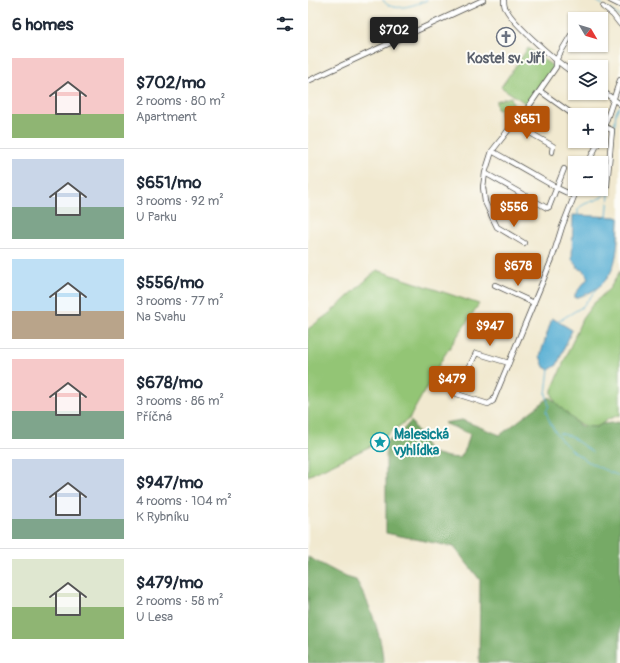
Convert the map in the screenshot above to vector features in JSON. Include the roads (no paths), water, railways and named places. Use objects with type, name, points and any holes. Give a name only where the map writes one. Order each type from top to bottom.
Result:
[{"type":"street","points":[[308,81],[483,0]]},
{"type":"street","points":[[504,0],[505,8],[512,18],[556,60],[568,69]]},
{"type":"street","points":[[610,0],[620,5]]},
{"type":"street","points":[[603,8],[613,15],[620,24]]},
{"type":"street","points":[[524,243],[497,227],[488,209],[483,187],[485,173],[492,150],[540,92],[556,68],[556,60],[568,40]]},
{"type":"street","points":[[608,116],[620,80]]},
{"type":"street","points":[[540,92],[568,111]]},
{"type":"street","points":[[608,95],[620,104]]},
{"type":"street","points":[[514,123],[553,146],[552,152]]},
{"type":"street","points":[[608,128],[612,130],[608,175]]},
{"type":"street","points":[[492,150],[568,193]]},
{"type":"street","points":[[485,173],[548,208],[564,169]]},
{"type":"street","points":[[510,363],[478,352],[474,354],[457,394],[488,404],[493,401],[510,363],[555,253],[562,227],[574,196]]},
{"type":"street","points":[[495,285],[500,290],[534,303]]},
{"type":"water","points":[[573,215],[619,218],[616,258],[612,269],[600,286],[589,293],[575,298],[575,294],[588,278],[584,270],[579,269],[572,259]]},
{"type":"water","points":[[552,318],[572,330],[557,365],[549,370],[544,367],[540,356]]},
{"type":"waterway","points":[[383,0],[392,7],[410,6],[427,0]]},
{"type":"waterway","points":[[595,0],[603,5]]},
{"type":"waterway","points":[[607,8],[620,17]]},
{"type":"waterway","points":[[614,131],[616,112],[620,106]]},
{"type":"waterway","points":[[607,217],[611,172]]},
{"type":"waterway","points":[[578,217],[578,209],[585,204],[602,197],[609,189]]},
{"type":"waterway","points":[[557,322],[582,307],[597,289]]},
{"type":"waterway","points":[[549,369],[546,394],[549,406],[546,411],[550,423],[557,434],[565,444],[585,460],[620,476]]},
{"type":"waterway","points":[[559,433],[570,436],[592,452]]},
{"type":"place","name":"Kostel sv. Jiří","points":[[506,37]]},
{"type":"place","name":"Malesická vyhlídka","points":[[380,442]]}]
